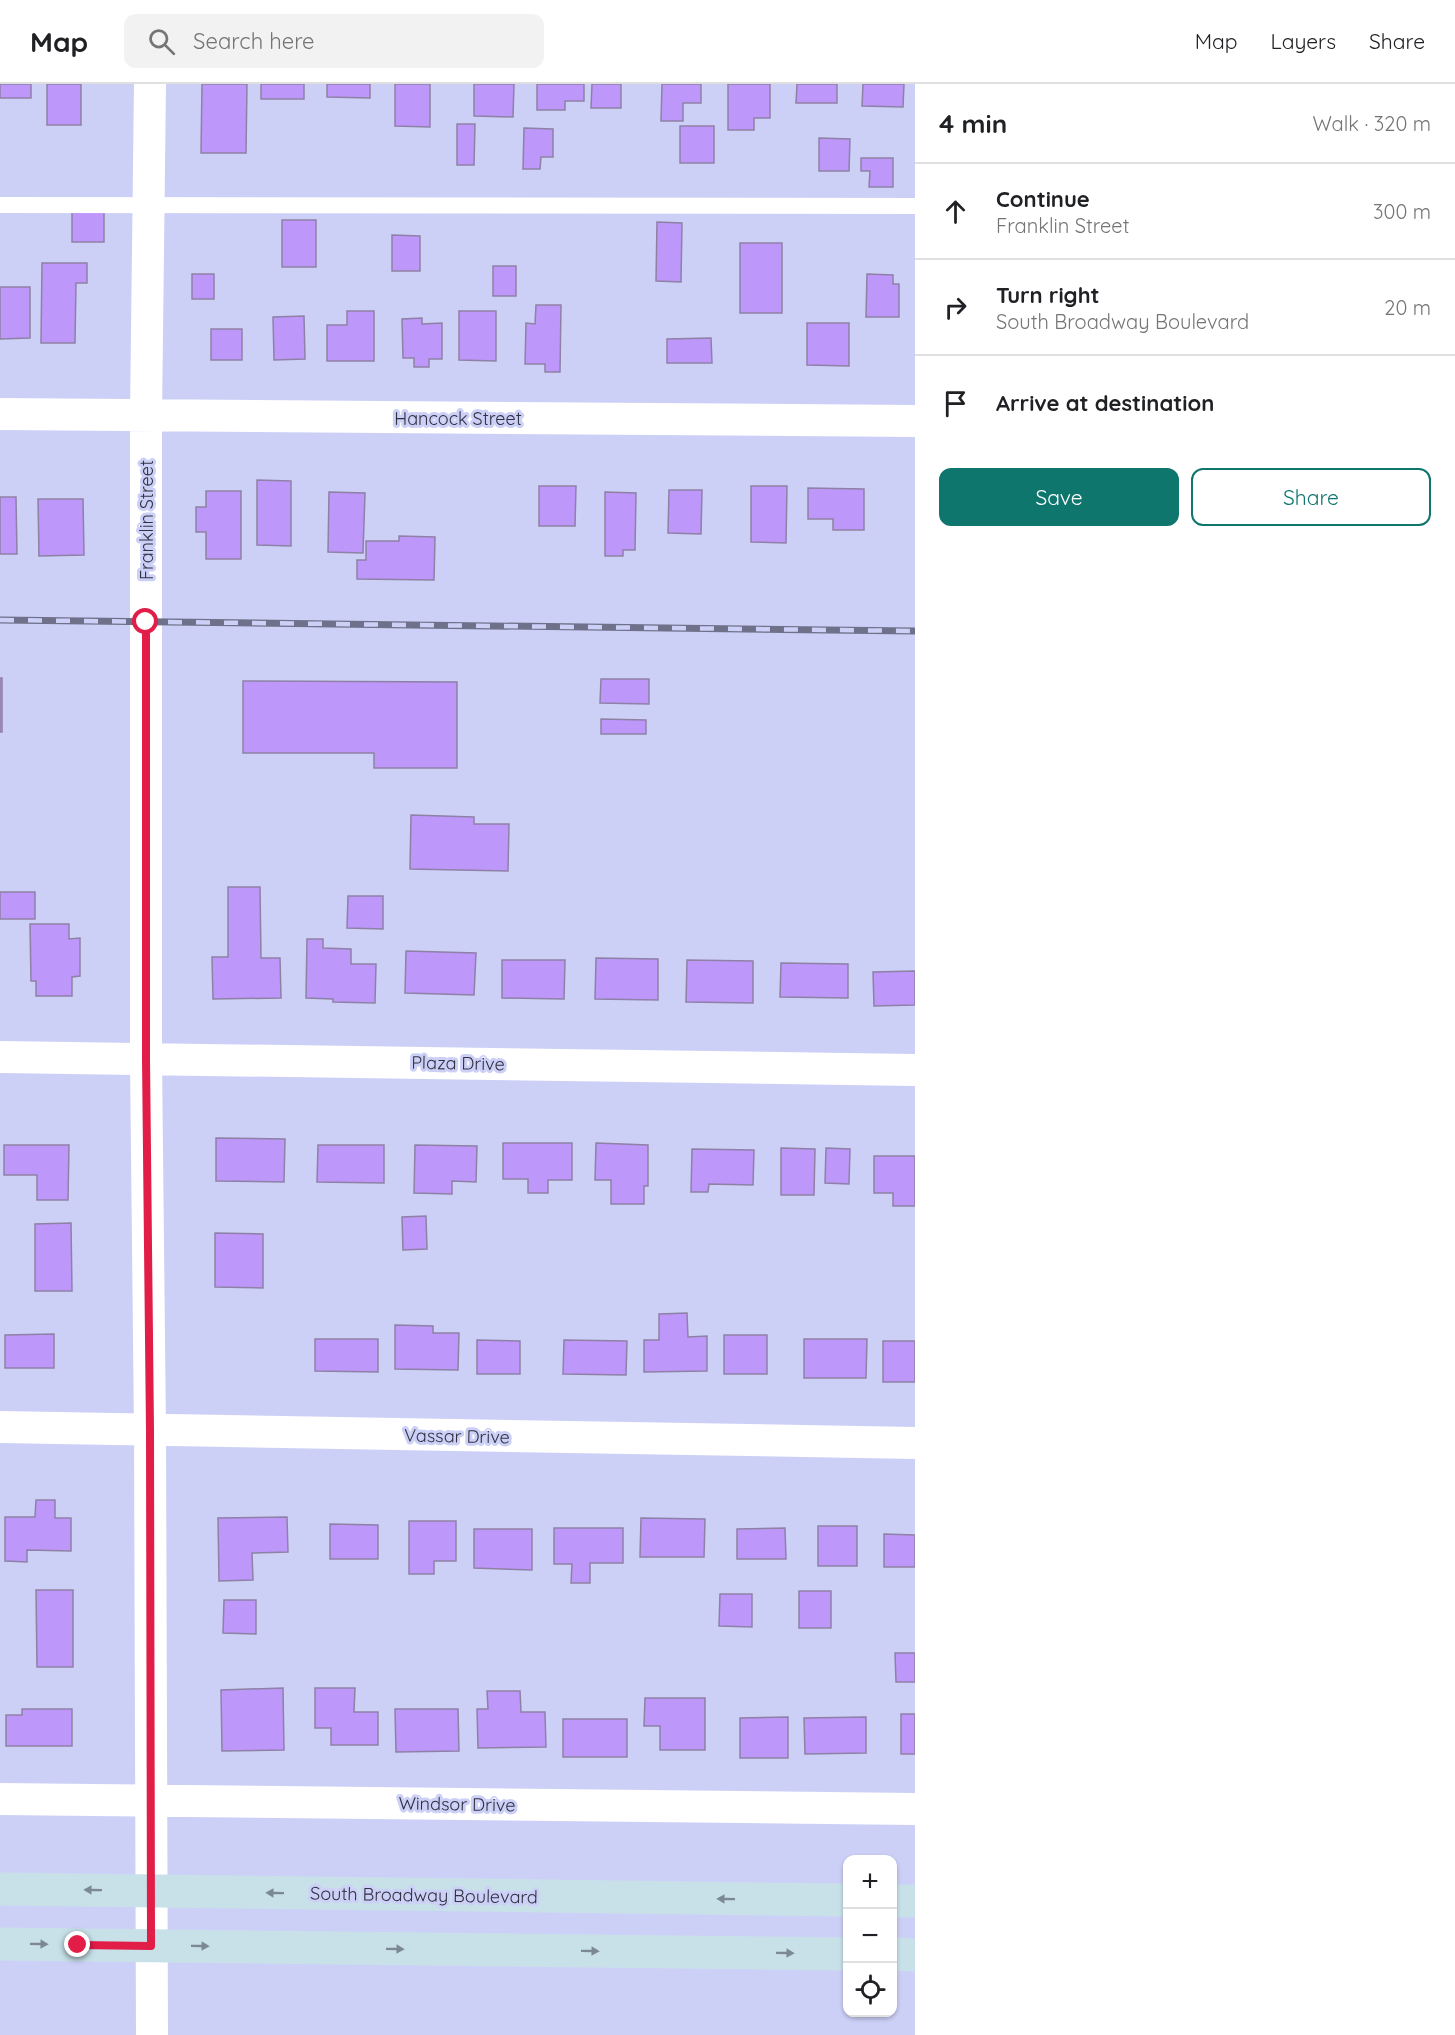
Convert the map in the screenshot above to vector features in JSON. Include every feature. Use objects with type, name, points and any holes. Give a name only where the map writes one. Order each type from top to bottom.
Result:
[{"type":"main road","name":"South Broadway Boulevard","points":[[0,1889],[843,1900]]},
{"type":"main road","points":[[897,1901],[915,1901]]},
{"type":"main road","points":[[0,1944],[843,1954]]},
{"type":"main road","points":[[897,1954],[915,1955]]},
{"type":"street","name":"Franklin Street","points":[[150,84],[146,416],[146,1059],[152,2035]]},
{"type":"street","name":"Hancock Street","points":[[0,414],[915,421]]},
{"type":"street","name":"Plaza Drive","points":[[0,1057],[915,1070]]},
{"type":"street","name":"Vassar Drive","points":[[0,1428],[915,1443]]},
{"type":"street","name":"Windsor Drive","points":[[0,1799],[915,1809]]},
{"type":"lane","points":[[0,205],[915,206]]},
{"type":"building","points":[[0,84],[31,84],[31,98],[0,98]]},
{"type":"building","points":[[47,84],[81,84],[81,125],[47,125]]},
{"type":"building","points":[[202,84],[247,84],[246,153],[201,153]]},
{"type":"building","points":[[261,84],[304,84],[304,99],[261,99]]},
{"type":"building","points":[[327,84],[370,84],[370,98],[327,97]]},
{"type":"building","points":[[395,84],[430,84],[430,127],[395,126]]},
{"type":"building","points":[[474,84],[514,84],[513,117],[474,116]]},
{"type":"building","points":[[537,84],[584,84],[584,101],[565,101],[565,110],[537,110]]},
{"type":"building","points":[[592,84],[621,84],[621,108],[591,108]]},
{"type":"building","points":[[662,84],[701,84],[701,103],[683,103],[683,121],[661,121]]},
{"type":"building","points":[[728,84],[770,84],[770,118],[754,118],[754,130],[728,130]]},
{"type":"building","points":[[797,84],[837,84],[837,103],[796,103]]},
{"type":"building","points":[[863,84],[904,84],[903,107],[862,106]]},
{"type":"building","points":[[457,124],[475,124],[474,165],[457,165]]},
{"type":"building","points":[[680,126],[714,126],[714,163],[680,163]]},
{"type":"building","points":[[524,128],[553,129],[553,157],[541,157],[540,169],[523,169]]},
{"type":"building","points":[[819,138],[850,139],[849,171],[819,171]]},
{"type":"building","points":[[861,158],[893,158],[893,187],[869,187],[870,171],[861,171]]},
{"type":"building","points":[[72,210],[104,210],[104,242],[72,242]]},
{"type":"building","points":[[282,220],[316,220],[316,267],[282,267]]},
{"type":"building","points":[[657,222],[682,223],[681,282],[656,281]]},
{"type":"building","points":[[392,235],[420,236],[420,271],[392,271]]},
{"type":"building","points":[[740,243],[782,243],[782,313],[740,313]]},
{"type":"building","points":[[42,263],[87,263],[87,283],[76,283],[75,343],[41,343]]},
{"type":"building","points":[[493,266],[516,266],[516,296],[493,296]]},
{"type":"building","points":[[192,274],[214,274],[214,299],[192,299]]},
{"type":"building","points":[[867,274],[893,275],[893,284],[899,284],[899,317],[866,317]]},
{"type":"building","points":[[0,287],[30,287],[30,338],[0,339]]},
{"type":"building","points":[[536,305],[561,305],[560,372],[545,372],[545,364],[525,364],[526,323],[535,324]]},
{"type":"building","points":[[347,311],[374,311],[374,361],[327,361],[327,325],[347,325]]},
{"type":"building","points":[[459,311],[496,311],[496,361],[459,360]]},
{"type":"building","points":[[304,316],[305,359],[274,360],[273,317]]},
{"type":"building","points":[[422,318],[422,324],[442,323],[442,359],[429,359],[429,367],[414,367],[414,358],[403,358],[402,319]]},
{"type":"building","points":[[807,323],[849,323],[849,366],[807,365]]},
{"type":"building","points":[[211,329],[242,329],[242,360],[211,360]]},
{"type":"building","points":[[711,338],[712,363],[667,363],[667,339]]},
{"type":"building","points":[[257,480],[291,481],[291,546],[257,545]]},
{"type":"building","points":[[539,486],[576,486],[575,526],[539,526]]},
{"type":"building","points":[[751,486],[787,486],[786,543],[751,542]]},
{"type":"building","points":[[808,488],[864,489],[864,530],[833,530],[833,519],[808,519]]},
{"type":"building","points":[[669,490],[702,490],[701,534],[668,533]]},
{"type":"building","points":[[206,491],[241,491],[241,559],[206,559],[206,532],[196,532],[196,507],[206,507]]},
{"type":"building","points":[[329,492],[365,493],[363,553],[328,552]]},
{"type":"building","points":[[605,492],[636,493],[635,550],[623,550],[623,556],[605,556]]},
{"type":"building","points":[[0,497],[16,497],[17,554],[0,554]]},
{"type":"building","points":[[38,499],[83,499],[84,555],[39,556]]},
{"type":"building","points":[[399,536],[435,537],[434,580],[357,579],[357,560],[366,560],[366,541],[399,541]]},
{"type":"building","points":[[0,678],[2,678],[2,732],[0,732]]},
{"type":"building","points":[[601,679],[649,679],[649,704],[600,703]]},
{"type":"building","points":[[243,681],[457,682],[457,768],[374,768],[374,753],[243,753]]},
{"type":"building","points":[[601,719],[646,720],[646,734],[601,734]]},
{"type":"building","points":[[411,815],[474,817],[474,824],[509,824],[508,871],[410,869]]},
{"type":"building","points":[[228,887],[260,887],[261,958],[280,958],[281,998],[213,999],[212,957],[228,957]]},
{"type":"building","points":[[0,892],[35,892],[35,919],[0,919]]},
{"type":"building","points":[[348,896],[383,896],[383,929],[347,928]]},
{"type":"building","points":[[30,924],[69,924],[69,939],[80,938],[80,976],[72,977],[72,996],[36,996],[36,981],[31,981]]},
{"type":"building","points":[[307,939],[323,939],[323,948],[351,949],[351,964],[376,964],[375,1003],[333,1002],[333,999],[306,998]]},
{"type":"building","points":[[406,951],[476,953],[474,995],[405,993]]},
{"type":"building","points":[[596,958],[658,959],[658,1000],[595,999]]},
{"type":"building","points":[[502,960],[565,960],[564,999],[502,998]]},
{"type":"building","points":[[687,960],[753,961],[753,1003],[686,1002]]},
{"type":"building","points":[[781,963],[848,964],[848,998],[780,997]]},
{"type":"building","points":[[915,971],[915,1005],[874,1006],[873,972]]},
{"type":"building","points":[[216,1138],[285,1139],[284,1182],[216,1181]]},
{"type":"building","points":[[503,1143],[572,1143],[572,1180],[548,1180],[548,1193],[528,1193],[528,1179],[503,1179]]},
{"type":"building","points":[[596,1143],[648,1145],[648,1186],[644,1186],[644,1204],[611,1204],[611,1180],[595,1180]]},
{"type":"building","points":[[4,1145],[69,1145],[68,1200],[37,1200],[37,1175],[4,1175]]},
{"type":"building","points":[[318,1145],[384,1145],[384,1183],[317,1182]]},
{"type":"building","points":[[415,1145],[477,1146],[476,1182],[452,1181],[452,1194],[414,1193]]},
{"type":"building","points":[[781,1148],[815,1149],[814,1195],[781,1195]]},
{"type":"building","points":[[826,1148],[850,1149],[849,1184],[825,1183]]},
{"type":"building","points":[[692,1149],[754,1150],[753,1185],[709,1184],[708,1192],[691,1192]]},
{"type":"building","points":[[874,1156],[915,1156],[915,1206],[893,1206],[893,1193],[874,1193]]},
{"type":"building","points":[[426,1216],[427,1249],[403,1250],[402,1217]]},
{"type":"building","points":[[71,1223],[72,1291],[35,1291],[35,1224]]},
{"type":"building","points":[[215,1233],[263,1234],[263,1288],[215,1287]]},
{"type":"building","points":[[687,1313],[688,1337],[707,1336],[707,1371],[644,1372],[644,1340],[659,1340],[659,1314]]},
{"type":"building","points":[[395,1325],[433,1326],[433,1333],[459,1333],[458,1370],[395,1369]]},
{"type":"building","points":[[54,1334],[54,1368],[5,1368],[5,1335]]},
{"type":"building","points":[[724,1335],[767,1335],[767,1374],[724,1374]]},
{"type":"building","points":[[315,1339],[378,1339],[378,1372],[315,1371]]},
{"type":"building","points":[[804,1339],[867,1339],[866,1378],[804,1378]]},
{"type":"building","points":[[477,1340],[520,1341],[520,1374],[477,1374]]},
{"type":"building","points":[[564,1340],[627,1341],[626,1375],[563,1374]]},
{"type":"building","points":[[883,1341],[915,1341],[915,1382],[883,1382]]},
{"type":"building","points":[[36,1500],[55,1500],[55,1518],[71,1518],[71,1551],[27,1550],[27,1562],[5,1561],[5,1517],[35,1517]]},
{"type":"building","points":[[287,1517],[288,1552],[252,1553],[253,1580],[219,1581],[218,1518]]},
{"type":"building","points":[[641,1518],[705,1519],[704,1557],[640,1557]]},
{"type":"building","points":[[409,1521],[456,1521],[456,1561],[434,1561],[434,1574],[409,1574]]},
{"type":"building","points":[[330,1524],[378,1525],[378,1559],[330,1559]]},
{"type":"building","points":[[818,1526],[857,1526],[857,1566],[818,1566]]},
{"type":"building","points":[[554,1528],[623,1528],[623,1563],[590,1563],[590,1583],[571,1583],[572,1564],[554,1564]]},
{"type":"building","points":[[785,1528],[786,1559],[737,1559],[737,1529]]},
{"type":"building","points":[[474,1529],[532,1529],[532,1570],[474,1568]]},
{"type":"building","points":[[884,1534],[915,1535],[915,1567],[884,1567]]},
{"type":"building","points":[[36,1590],[73,1590],[73,1667],[37,1667]]},
{"type":"building","points":[[799,1591],[831,1591],[831,1628],[799,1628]]},
{"type":"building","points":[[720,1594],[752,1594],[752,1627],[719,1626]]},
{"type":"building","points":[[224,1600],[256,1600],[256,1634],[223,1633]]},
{"type":"building","points":[[895,1653],[915,1653],[915,1682],[896,1682]]},
{"type":"building","points":[[283,1688],[284,1750],[222,1751],[221,1690]]},
{"type":"building","points":[[315,1688],[355,1688],[354,1712],[378,1712],[378,1745],[331,1745],[331,1728],[315,1728]]},
{"type":"building","points":[[487,1691],[520,1691],[521,1712],[545,1712],[546,1747],[478,1748],[477,1709],[488,1709]]},
{"type":"building","points":[[645,1698],[705,1698],[705,1750],[660,1750],[660,1726],[644,1726]]},
{"type":"building","points":[[22,1709],[72,1709],[72,1746],[6,1746],[6,1715],[22,1715]]},
{"type":"building","points":[[395,1709],[458,1709],[459,1751],[396,1752]]},
{"type":"building","points":[[901,1714],[915,1714],[915,1754],[901,1754]]},
{"type":"building","points":[[788,1717],[788,1758],[740,1758],[740,1718]]},
{"type":"building","points":[[866,1717],[866,1753],[805,1754],[804,1718]]},
{"type":"building","points":[[563,1719],[627,1719],[627,1757],[563,1757]]},
{"type":"railway","points":[[0,620],[915,631]]},
{"type":"route","points":[[78,1945],[151,1946],[146,622]]}]
